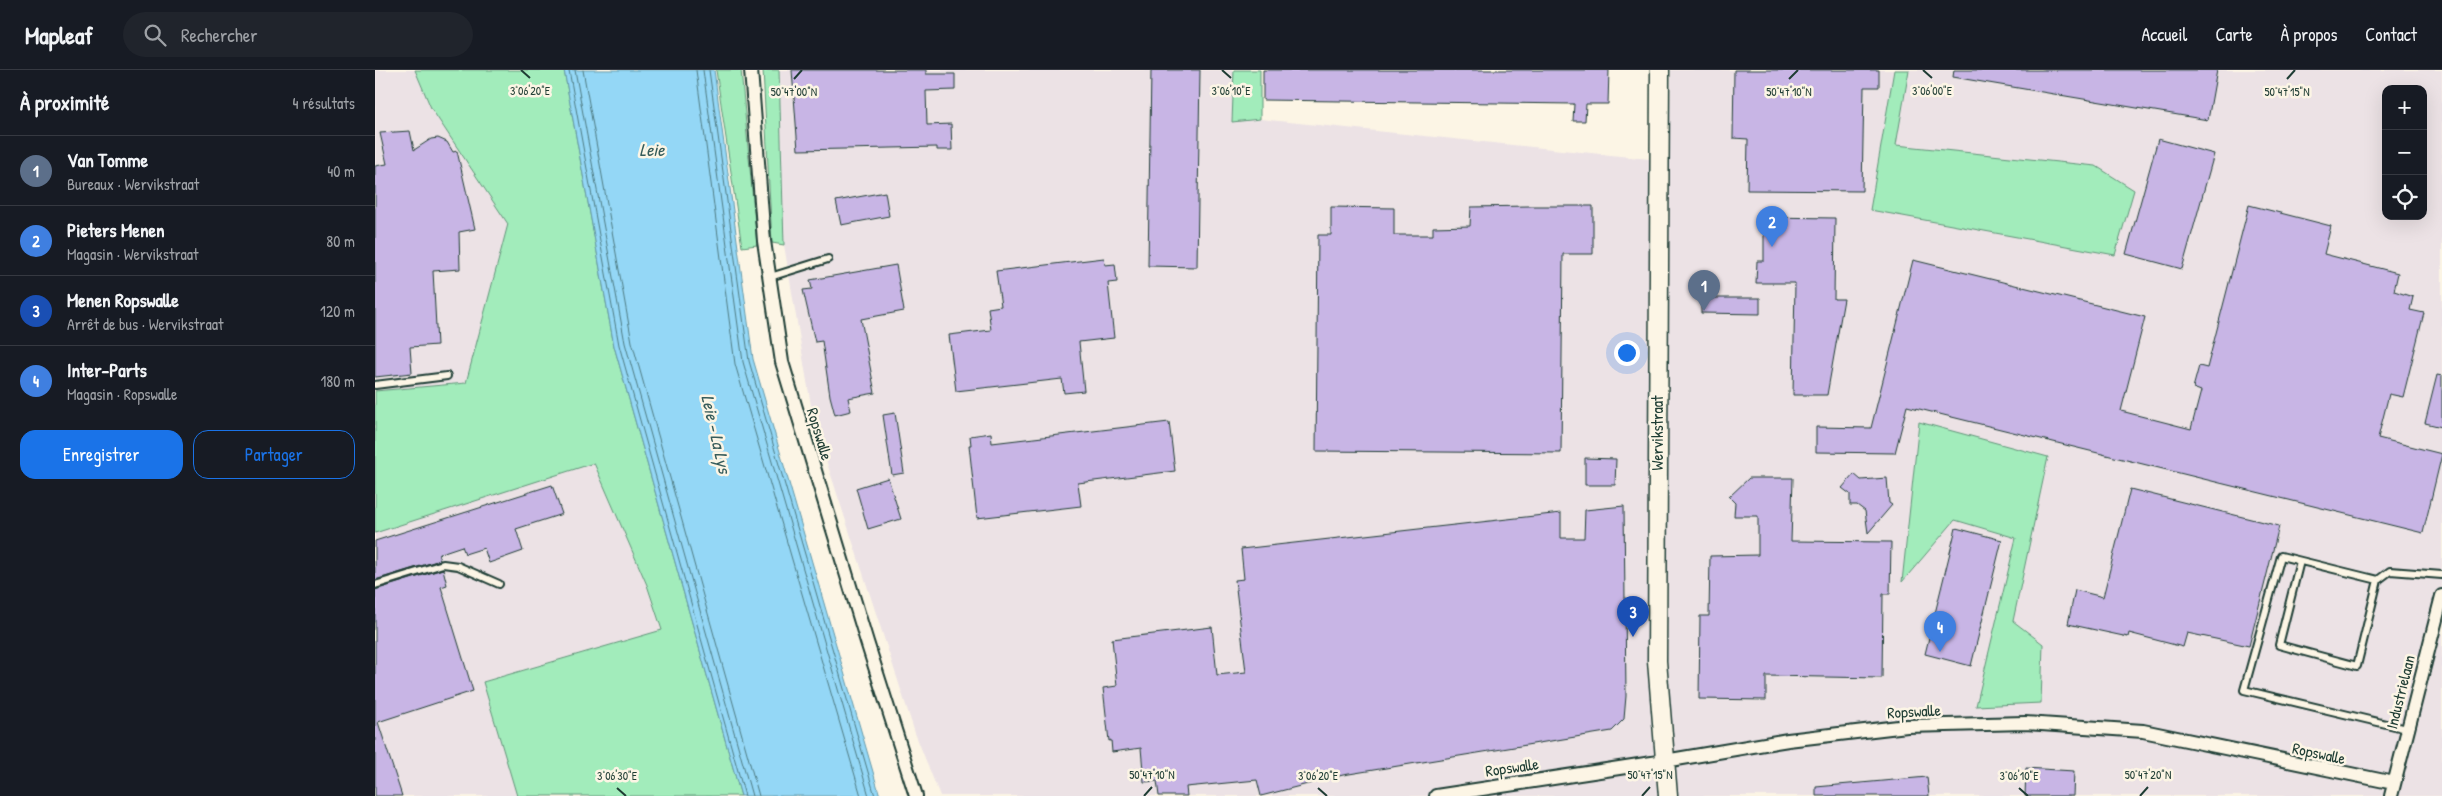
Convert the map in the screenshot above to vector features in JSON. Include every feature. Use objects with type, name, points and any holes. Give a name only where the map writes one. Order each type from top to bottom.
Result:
[{"type":"street","name":"Ropswalle","points":[[751,70],[764,240],[782,362],[916,796]]},
{"type":"street","name":"Wervikstraat","points":[[1660,70],[1657,661],[1668,796]]},
{"type":"street","name":"Industrielaan","points":[[2393,790],[2442,596]]},
{"type":"street","name":"Ropswalle","points":[[1436,796],[1788,740],[1907,726],[2025,723],[2143,731],[2341,774],[2393,790]]},
{"type":"lane","points":[[770,278],[828,259]]},
{"type":"lane","points":[[375,385],[447,376]]},
{"type":"lane","points":[[2378,580],[2281,556],[2244,690],[2407,729]]},
{"type":"lane","points":[[2300,561],[2279,645],[2357,666],[2378,580],[2390,571],[2442,575]]},
{"type":"lane","points":[[375,585],[443,564],[458,566],[499,584]]},
{"type":"shaded area","points":[[375,70],[415,70],[431,108],[508,224],[466,383],[375,391]]},
{"type":"shaded area","points":[[779,70],[1234,70],[1233,122],[1260,119],[1669,161],[1671,70],[2442,70],[2442,796],[940,796],[915,733],[814,423],[784,245]]},
{"type":"shaded area","points":[[594,462],[647,585],[662,631],[483,682],[517,796],[375,796],[375,533]]},
{"type":"green space","points":[[415,70],[564,70],[614,346],[741,796],[517,796],[483,682],[662,630],[647,585],[594,463],[375,533],[375,391],[466,383],[508,224],[431,108]]},
{"type":"green space","points":[[716,70],[741,70],[757,245],[742,247]]},
{"type":"green space","points":[[763,70],[779,70],[784,245],[772,243]]},
{"type":"green space","points":[[1234,70],[1260,70],[1260,119],[1232,122]]},
{"type":"green space","points":[[1894,70],[1909,70],[1896,145],[2096,166],[2134,190],[2115,255],[1870,210]]},
{"type":"green space","points":[[1919,422],[2048,457],[2013,621],[2043,644],[2041,703],[1976,706],[2016,538],[1955,520],[1902,582]]},
{"type":"water","name":"Leie","points":[[564,70],[714,70],[753,359],[880,796],[741,796],[614,346]]},
{"type":"building","points":[[792,70],[926,70],[926,74],[955,74],[955,90],[926,91],[927,125],[951,124],[952,150],[937,150],[937,147],[798,150]]},
{"type":"building","points":[[1151,70],[1200,70],[1197,267],[1148,266]]},
{"type":"building","points":[[1263,70],[1609,70],[1608,104],[1586,104],[1585,121],[1573,121],[1574,104],[1263,100]]},
{"type":"building","points":[[1734,70],[1879,70],[1879,87],[1864,87],[1862,191],[1747,190],[1748,139],[1733,138]]},
{"type":"building","points":[[1954,70],[2217,70],[2208,120],[1953,77]]},
{"type":"building","points":[[410,131],[414,150],[431,139],[438,138],[447,142],[453,152],[457,151],[475,229],[459,232],[460,269],[433,271],[437,345],[410,347],[412,373],[375,377],[375,166],[387,164],[380,133]]},
{"type":"building","points":[[2158,139],[2214,154],[2182,269],[2126,254]]},
{"type":"building","points":[[885,192],[889,216],[841,225],[836,201]]},
{"type":"building","points":[[2249,205],[2331,226],[2324,254],[2398,273],[2394,291],[2413,297],[2410,310],[2424,313],[2403,397],[2389,394],[2378,438],[2442,454],[2423,533],[1907,406],[1895,453],[1816,452],[1816,427],[1871,428],[1913,260],[2145,317],[2121,411],[2191,429],[2201,391],[2193,388],[2199,366],[2207,368]]},
{"type":"building","points":[[1593,206],[1593,254],[1563,254],[1561,453],[1316,451],[1318,235],[1331,235],[1331,207],[1394,208],[1394,235],[1433,235],[1433,227],[1470,226],[1471,207]]},
{"type":"building","points":[[1764,217],[1835,218],[1834,299],[1844,299],[1827,395],[1793,395],[1795,283],[1756,283],[1757,261],[1764,261]]},
{"type":"building","points":[[1104,258],[1105,265],[1115,264],[1117,282],[1108,283],[1114,338],[1079,342],[1084,391],[1064,393],[1062,379],[956,391],[949,335],[991,330],[988,308],[1001,306],[996,271]]},
{"type":"building","points":[[896,265],[904,311],[861,319],[875,393],[848,398],[851,411],[835,415],[830,396],[822,341],[815,342],[803,290],[812,289],[810,280]]},
{"type":"building","points":[[1701,298],[1760,298],[1760,314],[1701,313]]},
{"type":"building","points":[[2437,375],[2442,376],[2442,427],[2425,423]]},
{"type":"building","points":[[895,413],[904,473],[892,475],[883,415]]},
{"type":"building","points":[[1169,422],[1175,471],[1078,483],[1081,506],[977,518],[969,445],[971,445],[970,436],[991,433],[992,443]]},
{"type":"building","points":[[1585,458],[1616,459],[1615,485],[1585,485]]},
{"type":"building","points":[[1854,474],[1861,480],[1887,478],[1889,503],[1892,505],[1868,533],[1865,511],[1857,505],[1850,505],[1850,494],[1842,488]]},
{"type":"building","points":[[888,478],[901,519],[868,529],[856,488]]},
{"type":"building","points":[[1749,478],[1793,478],[1791,541],[1891,542],[1890,594],[1883,594],[1882,678],[1766,676],[1766,700],[1699,699],[1700,616],[1709,616],[1710,556],[1758,555],[1758,516],[1734,516],[1735,503],[1729,497]]},
{"type":"building","points":[[552,485],[562,514],[516,529],[523,551],[489,563],[484,548],[465,554],[462,546],[438,554],[440,560],[375,580],[375,541]]},
{"type":"building","points":[[2130,489],[2279,526],[2249,646],[2187,633],[2183,647],[2129,633],[2128,637],[2068,624],[2075,590],[2103,597]]},
{"type":"building","points":[[1624,506],[1626,696],[1624,719],[1612,731],[1343,775],[1261,796],[1257,780],[1186,787],[1187,796],[1159,796],[1157,781],[1144,782],[1141,748],[1112,752],[1103,688],[1117,686],[1112,639],[1212,627],[1217,675],[1246,672],[1235,580],[1244,579],[1241,549],[1561,513],[1561,538],[1584,538],[1585,510]]},
{"type":"building","points":[[1956,528],[2002,540],[1971,666],[1925,654]]},
{"type":"building","points":[[443,569],[447,585],[441,587],[473,691],[378,722],[402,796],[375,796],[375,590]]},
{"type":"building","points":[[2026,768],[2074,771],[2073,796],[2025,796]]},
{"type":"building","points":[[1927,777],[1929,796],[1816,796],[1816,787]]},
{"type":"place","name":"Pieters Menen","points":[[1772,247]]},
{"type":"place","name":"Van Tomme","points":[[1704,311]]},
{"type":"place","name":"Menen Ropswalle","points":[[1633,637]]},
{"type":"place","name":"Inter-Parts","points":[[1940,652]]},
{"type":"water label","name":"Leie - La Lys","points":[[716,434]]}]
